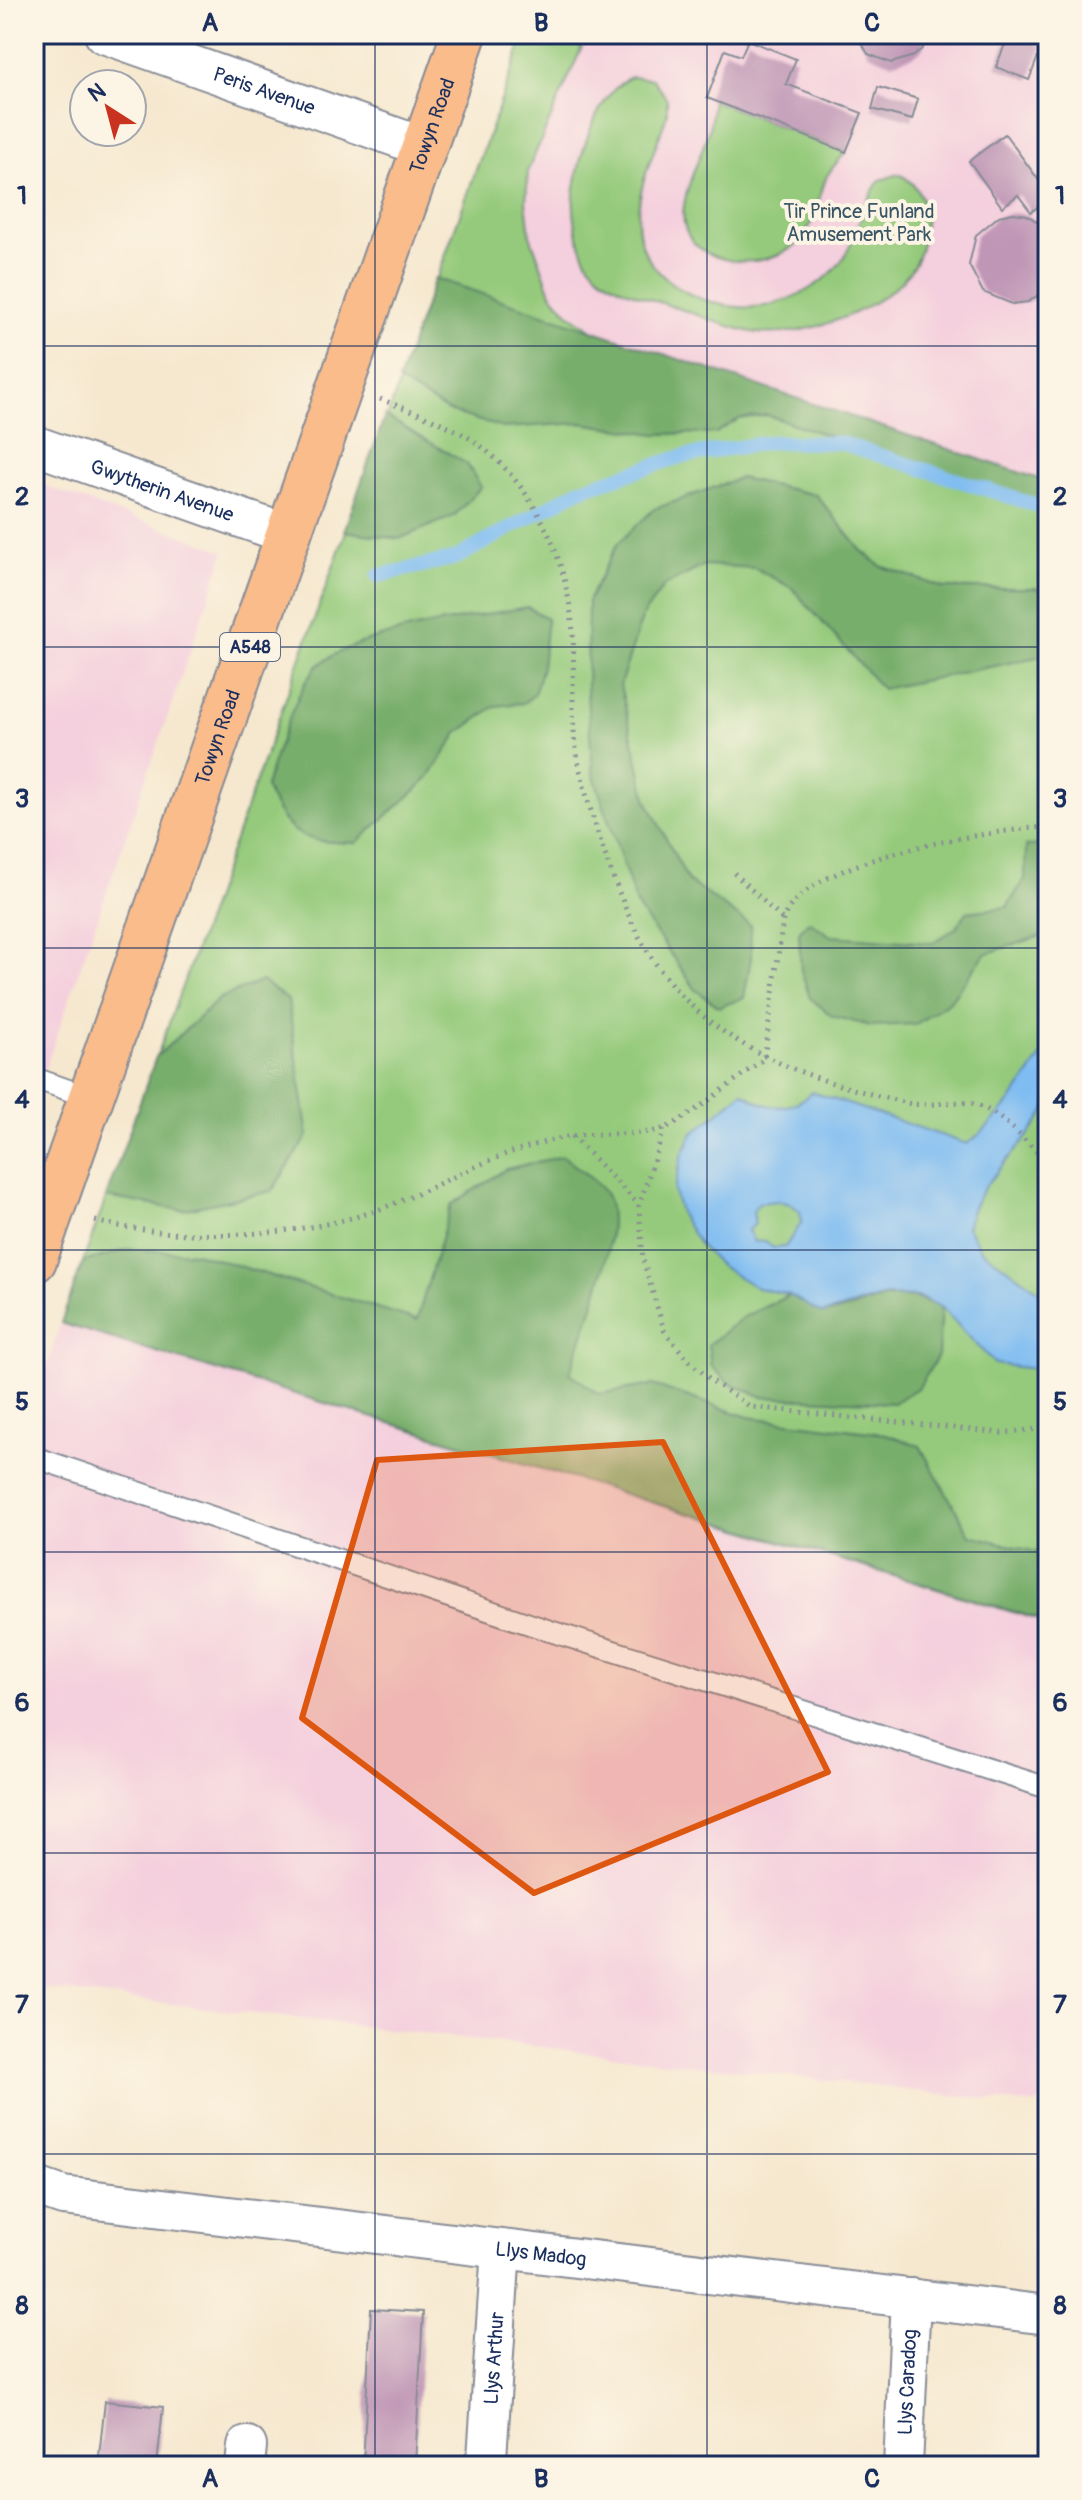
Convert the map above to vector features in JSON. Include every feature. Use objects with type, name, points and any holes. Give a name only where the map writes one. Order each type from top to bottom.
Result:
[{"type":"main road","name":"Towyn Road","points":[[34,1260],[464,34]]},
{"type":"street","name":"Peris Avenue","points":[[104,34],[424,147]]},
{"type":"street","name":"Gwytherin Avenue","points":[[34,445],[289,535]]},
{"type":"street","name":"Llys Madog","points":[[34,2186],[63,2196],[1048,2315]]},
{"type":"street","name":"Llys Arthur","points":[[481,2466],[487,2458],[501,2249]]},
{"type":"street","name":"Llys Caradog","points":[[903,2466],[911,2298]]},
{"type":"lane","points":[[34,1078],[91,1098]]},
{"type":"lane","points":[[34,1457],[550,1631],[1048,1788]]},
{"type":"path","points":[[342,384],[448,428],[487,451],[519,485],[555,544],[568,592],[571,621],[576,749],[620,891],[642,942],[674,988],[701,1017],[764,1059],[911,1104],[956,1100],[985,1108],[1048,1163]]},
{"type":"path","points":[[51,1210],[126,1229],[260,1232],[307,1228],[366,1214],[478,1164],[572,1136],[664,1129],[764,1059],[785,910],[815,887],[853,866],[962,837],[1004,829],[1048,827]]},
{"type":"path","points":[[734,873],[783,920]]},
{"type":"path","points":[[664,1129],[639,1206],[643,1260],[664,1330],[687,1359],[751,1407],[1001,1433],[1048,1428]]},
{"type":"path","points":[[572,1136],[639,1206]]},
{"type":"highlighted area","points":[[663,1442],[828,1772],[534,1893],[302,1718],[377,1460]]},
{"type":"shaded area","name":"Tir Prince Funland Amusement Park","points":[[525,34],[1048,34],[1048,482],[435,278]]},
{"type":"shaded area","points":[[34,482],[225,551],[34,1101]]},
{"type":"shaded area","points":[[61,1323],[1048,1623],[1048,2092],[1036,2105],[34,1988],[34,1404]]},
{"type":"green space","points":[[525,34],[542,34],[582,47],[528,170],[526,202],[530,235],[551,293],[569,314],[597,333],[1048,482],[1048,1623],[61,1323]]},
{"type":"green space","points":[[631,77],[652,79],[667,99],[667,114],[642,186],[638,216],[645,252],[656,269],[672,283],[690,294],[733,307],[774,304],[800,294],[835,270],[880,180],[899,174],[916,188],[925,209],[922,240],[914,265],[902,281],[864,308],[818,326],[772,334],[721,324],[638,295],[606,280],[590,265],[578,238],[575,188],[592,125],[609,96]]},
{"type":"green space","points":[[712,100],[846,152],[827,176],[814,216],[802,238],[787,250],[769,258],[727,260],[709,254],[694,243],[685,227],[684,206],[709,128]]},
{"type":"green space","points":[[435,278],[1048,482],[1048,509],[767,415],[739,419],[716,433],[656,434],[580,423],[503,428],[448,411],[398,381]]},
{"type":"green space","points":[[385,416],[467,464],[481,487],[454,516],[399,539],[344,531]]},
{"type":"green space","points":[[740,478],[816,495],[861,550],[881,566],[944,588],[1036,588],[1048,592],[1048,655],[882,689],[792,588],[755,568],[705,565],[664,586],[643,615],[620,685],[647,801],[688,881],[750,925],[751,958],[744,998],[719,1007],[696,990],[637,906],[593,773],[587,694],[588,601],[617,544],[654,509]]},
{"type":"green space","points":[[527,607],[547,618],[542,667],[534,695],[523,703],[495,706],[458,733],[428,779],[356,843],[309,838],[290,827],[265,787],[295,703],[320,664],[338,653],[389,634]]},
{"type":"green space","points":[[1048,845],[1048,934],[985,954],[950,1001],[916,1024],[871,1026],[832,1016],[810,998],[801,971],[799,932],[809,921],[831,936],[932,943],[956,928],[967,912],[1007,907],[1025,879],[1026,846]]},
{"type":"green space","points":[[262,981],[288,1000],[308,1136],[272,1191],[182,1210],[106,1197],[156,1057],[220,998]]},
{"type":"green space","points":[[563,1156],[601,1188],[610,1209],[607,1255],[570,1373],[599,1394],[653,1385],[748,1417],[886,1434],[920,1446],[970,1535],[1048,1555],[1048,1622],[61,1323],[83,1262],[129,1249],[196,1253],[417,1320],[451,1205],[506,1169]]},
{"type":"green space","points":[[790,1295],[822,1314],[893,1297],[922,1300],[941,1307],[938,1356],[919,1387],[893,1403],[763,1397],[729,1383],[711,1366],[708,1345],[743,1317]]},
{"type":"water","points":[[1048,1045],[1050,1086],[1047,1107],[1027,1137],[991,1178],[972,1209],[967,1226],[981,1250],[1048,1297],[1048,1365],[1042,1370],[995,1364],[941,1307],[919,1297],[886,1296],[822,1314],[790,1295],[757,1288],[719,1265],[699,1244],[681,1216],[674,1191],[682,1155],[693,1133],[743,1092],[760,1103],[778,1107],[795,1103],[812,1092],[967,1144],[1002,1112]],"holes":[[[777,1201],[791,1204],[800,1212],[802,1222],[785,1247],[773,1248],[766,1241],[754,1242],[748,1230],[755,1224],[753,1211],[759,1203]]]},
{"type":"building","points":[[857,34],[928,34],[923,48],[914,56],[891,63],[868,54]]},
{"type":"building","points":[[1009,34],[1042,46],[1029,80],[996,67]]},
{"type":"building","points":[[748,40],[796,59],[786,84],[862,113],[846,152],[707,98],[725,50],[741,56]]},
{"type":"building","points":[[878,87],[918,99],[912,120],[872,109]]},
{"type":"building","points":[[1005,134],[1048,193],[1048,199],[1031,212],[1018,195],[1002,207],[969,161]]},
{"type":"building","points":[[1013,213],[1027,215],[1048,229],[1048,288],[1028,302],[1012,304],[983,292],[969,265],[976,235],[999,216]]},
{"type":"building","points":[[371,2309],[423,2312],[415,2466],[363,2466]]},
{"type":"building","points":[[105,2401],[163,2407],[157,2466],[98,2466]]},
{"type":"waterway","points":[[378,576],[456,558],[581,489],[680,457],[770,442],[841,443],[1048,509]]}]
